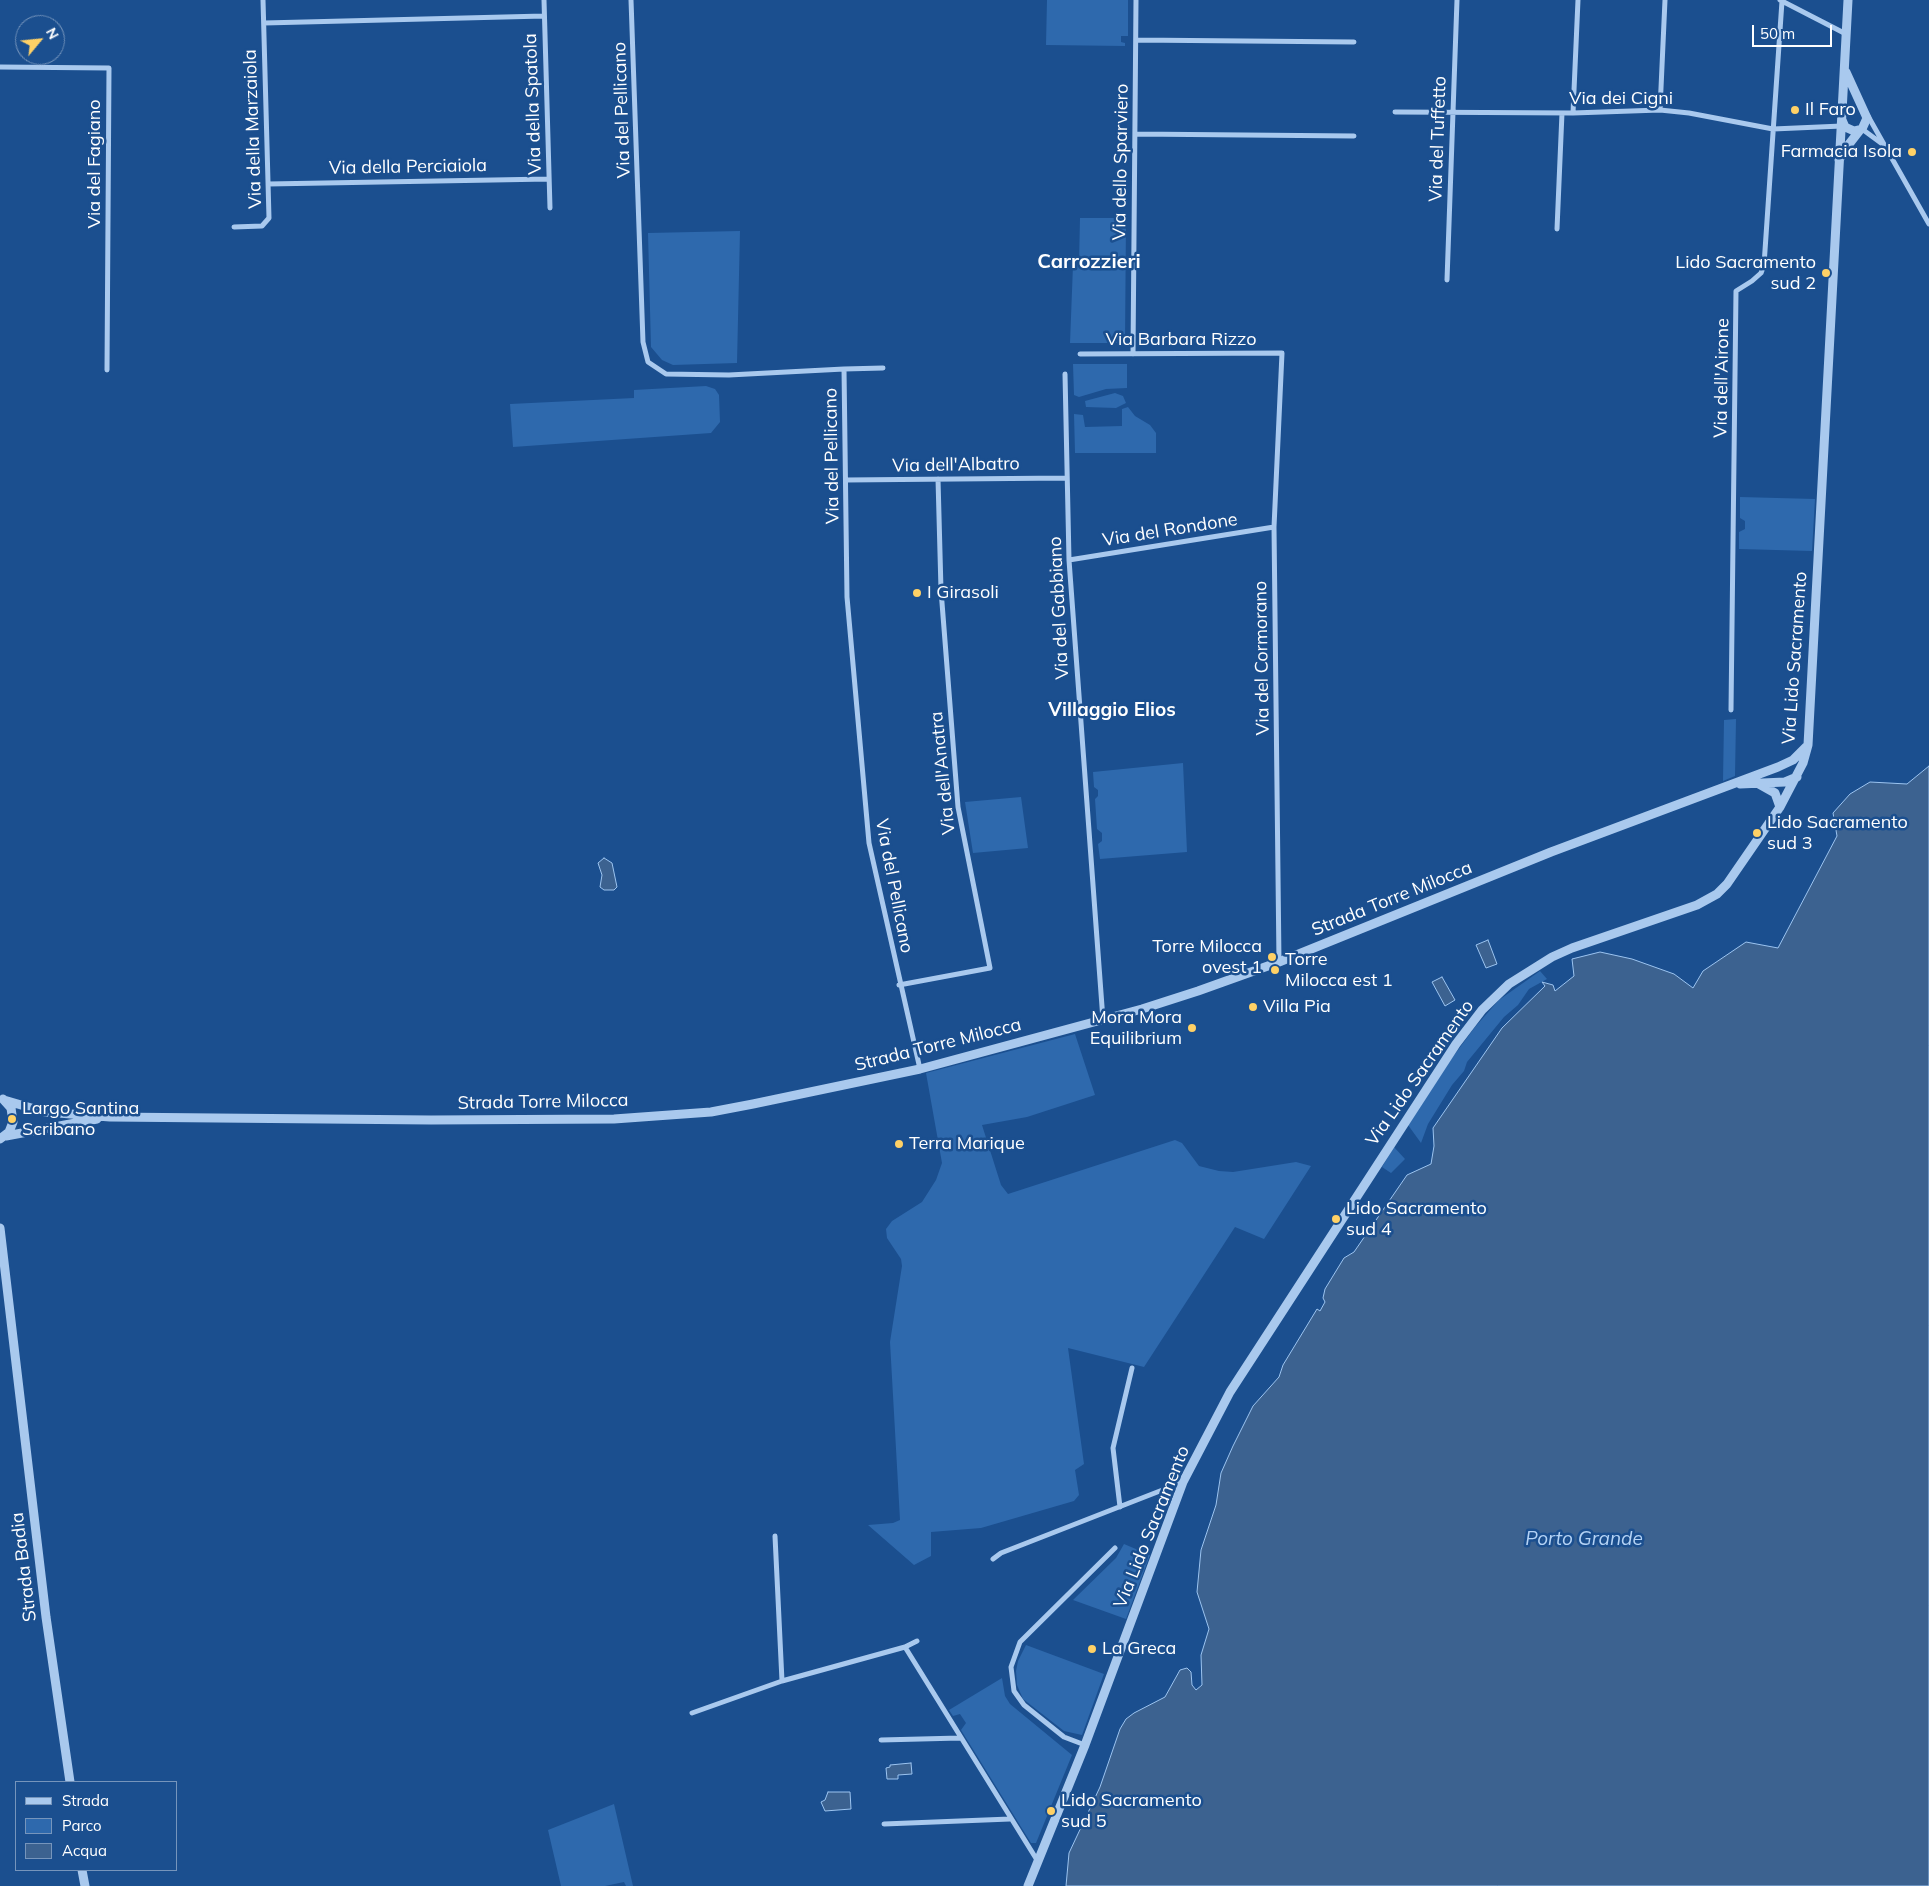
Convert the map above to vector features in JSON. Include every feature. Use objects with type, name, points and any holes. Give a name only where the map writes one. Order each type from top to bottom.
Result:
[{"type":"street","name":"Via della Marzaiola","points":[[234,227],[262,226],[269,218],[263,0]]},
{"type":"street","name":"Via della Spatola","points":[[544,0],[550,208]]},
{"type":"street","name":"Via del Pellicano","points":[[631,0],[643,342],[648,362],[666,374],[729,375],[844,370],[847,597],[869,843],[899,985],[920,1068]]},
{"type":"street","name":"Via dello Sparviero","points":[[1133,354],[1136,0]]},
{"type":"street","name":"Via del Tuffetto","points":[[1447,280],[1457,0]]},
{"type":"street","points":[[1573,113],[1578,0]]},
{"type":"street","points":[[1660,110],[1665,0]]},
{"type":"street","points":[[1848,0],[1845,67],[1851,85],[1929,224]]},
{"type":"street","points":[[1780,1],[1846,34]]},
{"type":"street","name":"Via dell'Airone","points":[[1731,710],[1736,291],[1752,281],[1764,265],[1780,1]]},
{"type":"street","points":[[264,23],[544,16]]},
{"type":"street","points":[[1136,40],[1354,42]]},
{"type":"street","name":"Via del Fagiano","points":[[0,67],[109,68],[107,370]]},
{"type":"street","name":"Via Lido Sacramento","points":[[1028,1886],[1085,1745],[1183,1482],[1230,1392],[1431,1081],[1482,1010],[1509,984],[1552,957],[1572,948],[1708,900],[1727,884],[1780,807],[1804,763],[1808,745],[1845,67]]},
{"type":"street","points":[[1861,129],[1854,131],[1843,121],[1854,106],[1866,113]]},
{"type":"street","name":"Via dei Cigni","points":[[1395,112],[1573,113],[1660,110],[1689,113],[1773,129],[1843,121]]},
{"type":"street","points":[[1557,228],[1562,113]]},
{"type":"street","points":[[1839,160],[1867,121],[1866,113]]},
{"type":"street","points":[[1861,129],[1886,146]]},
{"type":"street","points":[[1135,134],[1354,136]]},
{"type":"street","name":"Via della Perciaiola","points":[[268,184],[549,179]]},
{"type":"street","name":"Via Barbara Rizzo","points":[[1080,354],[1282,353]]},
{"type":"street","name":"Via del Cormorano","points":[[1279,962],[1274,527],[1282,353]]},
{"type":"street","points":[[844,370],[884,368]]},
{"type":"street","name":"Via del Gabbiano","points":[[1064,374],[1069,560],[1103,1020]]},
{"type":"street","name":"Via dell'Albatro","points":[[846,480],[1066,478]]},
{"type":"street","name":"Via dell'Anatra","points":[[899,985],[990,968],[958,807],[941,590],[938,479]]},
{"type":"street","name":"Via del Rondone","points":[[1069,560],[1274,527]]},
{"type":"street","name":"Strada Torre Milocca","points":[[110,1117],[431,1120],[614,1119],[719,1110],[920,1068],[1142,1009],[1279,962],[1551,852],[1778,767],[1793,760],[1808,745]]},
{"type":"street","points":[[1732,784],[1786,782],[1797,777],[1793,772],[1778,767]]},
{"type":"street","points":[[1757,783],[1774,793],[1780,807]]},
{"type":"street","points":[[2,1098],[45,1112],[110,1117]]},
{"type":"street","points":[[0,1149],[3,1137],[12,1127],[14,1117],[11,1108],[2,1098]]},
{"type":"street","points":[[3,1137],[110,1117]]},
{"type":"street","name":"Strada Badia","points":[[0,1228],[46,1617],[70,1781]]},
{"type":"street","points":[[1120,1507],[1113,1448],[1132,1368]]},
{"type":"street","points":[[993,1559],[1001,1554],[1183,1482]]},
{"type":"street","points":[[775,1536],[782,1681]]},
{"type":"street","points":[[1085,1745],[1064,1737],[1024,1706],[1014,1691],[1011,1667],[1020,1642],[1115,1548]]},
{"type":"street","points":[[692,1713],[782,1681],[917,1642]]},
{"type":"street","points":[[905,1647],[1037,1860]]},
{"type":"street","points":[[881,1740],[960,1738]]},
{"type":"street","points":[[884,1824],[1010,1818]]},
{"type":"street","points":[[82,1871],[85,1886]]},
{"type":"green space","points":[[1047,0],[1128,0],[1128,36],[1121,36],[1121,42],[1125,43],[1125,46],[1046,45]]},
{"type":"green space","points":[[1080,218],[1123,218],[1126,220],[1125,343],[1070,343],[1073,265],[1079,264]]},
{"type":"green space","points":[[740,231],[737,363],[673,365],[662,360],[651,347],[648,233]]},
{"type":"green space","points":[[1073,364],[1127,364],[1127,388],[1106,389],[1079,397],[1074,395]]},
{"type":"green space","points":[[706,386],[715,389],[719,395],[720,422],[711,433],[513,447],[510,404],[634,398],[634,390]]},
{"type":"green space","points":[[1115,393],[1123,396],[1126,403],[1116,408],[1086,407],[1085,401]]},
{"type":"green space","points":[[1128,407],[1135,416],[1150,425],[1156,433],[1156,453],[1075,453],[1074,414],[1083,415],[1085,427],[1122,426],[1122,409]]},
{"type":"green space","points":[[1740,497],[1815,499],[1812,551],[1739,549],[1739,532],[1745,529],[1745,521],[1740,518]]},
{"type":"green space","points":[[1736,719],[1735,776],[1723,781],[1724,720]]},
{"type":"green space","points":[[1183,763],[1187,852],[1100,859],[1098,844],[1102,841],[1102,833],[1097,829],[1095,799],[1098,796],[1098,790],[1094,787],[1093,772]]},
{"type":"green space","points":[[1021,797],[1028,848],[973,853],[965,802]]},
{"type":"green space","points":[[1540,971],[1547,979],[1529,989],[1518,1005],[1504,1017],[1467,1062],[1464,1071],[1452,1085],[1428,1124],[1421,1143],[1408,1125],[1452,1058],[1475,1027],[1499,1000]]},
{"type":"green space","points":[[1075,1034],[1095,1095],[1027,1117],[982,1125],[1001,1185],[1008,1194],[1175,1140],[1182,1143],[1199,1166],[1219,1171],[1233,1172],[1296,1162],[1311,1166],[1264,1239],[1235,1227],[1144,1367],[1068,1348],[1084,1464],[1075,1470],[1079,1495],[1074,1501],[981,1528],[931,1532],[931,1556],[914,1565],[868,1525],[893,1523],[900,1520],[890,1342],[902,1266],[901,1259],[887,1238],[886,1229],[892,1221],[922,1202],[936,1180],[942,1163],[926,1073]]},
{"type":"green space","points":[[1394,1147],[1405,1159],[1391,1173],[1382,1167]]},
{"type":"green space","points":[[1124,1544],[1150,1555],[1126,1619],[1073,1600],[1116,1558]]},
{"type":"green space","points":[[1026,1645],[1104,1674],[1082,1735],[1064,1731],[1023,1699],[1017,1685],[1016,1671],[1018,1661]]},
{"type":"green space","points":[[1002,1678],[1005,1696],[1010,1704],[1072,1755],[1036,1843],[1031,1843],[961,1730],[966,1723],[960,1714],[953,1716],[949,1710]]},
{"type":"green space","points":[[614,1804],[633,1886],[626,1886],[624,1882],[605,1886],[561,1886],[548,1830]]},
{"type":"water","name":"Porto Grande","points":[[1929,766],[1929,1886],[1066,1886],[1069,1853],[1100,1787],[1120,1729],[1126,1719],[1165,1697],[1180,1670],[1187,1668],[1191,1672],[1192,1685],[1196,1690],[1202,1685],[1201,1655],[1209,1629],[1197,1592],[1201,1550],[1216,1505],[1221,1473],[1253,1406],[1279,1377],[1283,1365],[1317,1309],[1320,1311],[1325,1302],[1323,1298],[1325,1289],[1344,1258],[1354,1252],[1407,1175],[1431,1164],[1434,1146],[1433,1128],[1502,1028],[1545,986],[1542,982],[1553,985],[1555,991],[1574,976],[1572,959],[1600,952],[1632,959],[1674,974],[1693,988],[1703,971],[1746,942],[1778,948],[1837,836],[1833,813],[1850,794],[1870,782],[1907,784]]},
{"type":"water","points":[[604,858],[612,863],[617,887],[614,890],[604,890],[600,887],[602,875],[598,863]]},
{"type":"water","points":[[1488,940],[1497,964],[1486,968],[1476,945]]},
{"type":"water","points":[[1442,977],[1455,1000],[1445,1006],[1432,982]]},
{"type":"water","points":[[911,1763],[912,1774],[898,1775],[898,1779],[887,1779],[886,1768],[890,1767],[890,1765]]},
{"type":"water","points":[[828,1792],[850,1792],[851,1809],[825,1811],[821,1802],[825,1800]]},
{"type":"place","name":"Il Faro","points":[[1795,110]]},
{"type":"place","name":"Farmacia Isola","points":[[1912,152]]},
{"type":"place","name":"Lido Sacramento sud 2","points":[[1826,273]]},
{"type":"place","name":"I Girasoli","points":[[917,593]]},
{"type":"place","name":"Lido Sacramento sud 3","points":[[1757,833]]},
{"type":"place","name":"Torre Milocca ovest 1","points":[[1272,957]]},
{"type":"place","name":"Torre Milocca est 1","points":[[1275,970]]},
{"type":"place","name":"Villa Pia","points":[[1253,1007]]},
{"type":"place","name":"Mora Mora Equilibrium","points":[[1192,1028]]},
{"type":"place","name":"Largo Santina Scribano","points":[[12,1119]]},
{"type":"place","name":"Terra Marique","points":[[899,1144]]},
{"type":"place","name":"Lido Sacramento sud 4","points":[[1336,1219]]},
{"type":"place","name":"La Greca","points":[[1092,1649]]},
{"type":"place","name":"Lido Sacramento sud 5","points":[[1051,1811]]},
{"type":"district","name":"Carrozzieri","points":[[1089,262]]},
{"type":"district","name":"Villaggio Elios","points":[[1112,710]]}]
